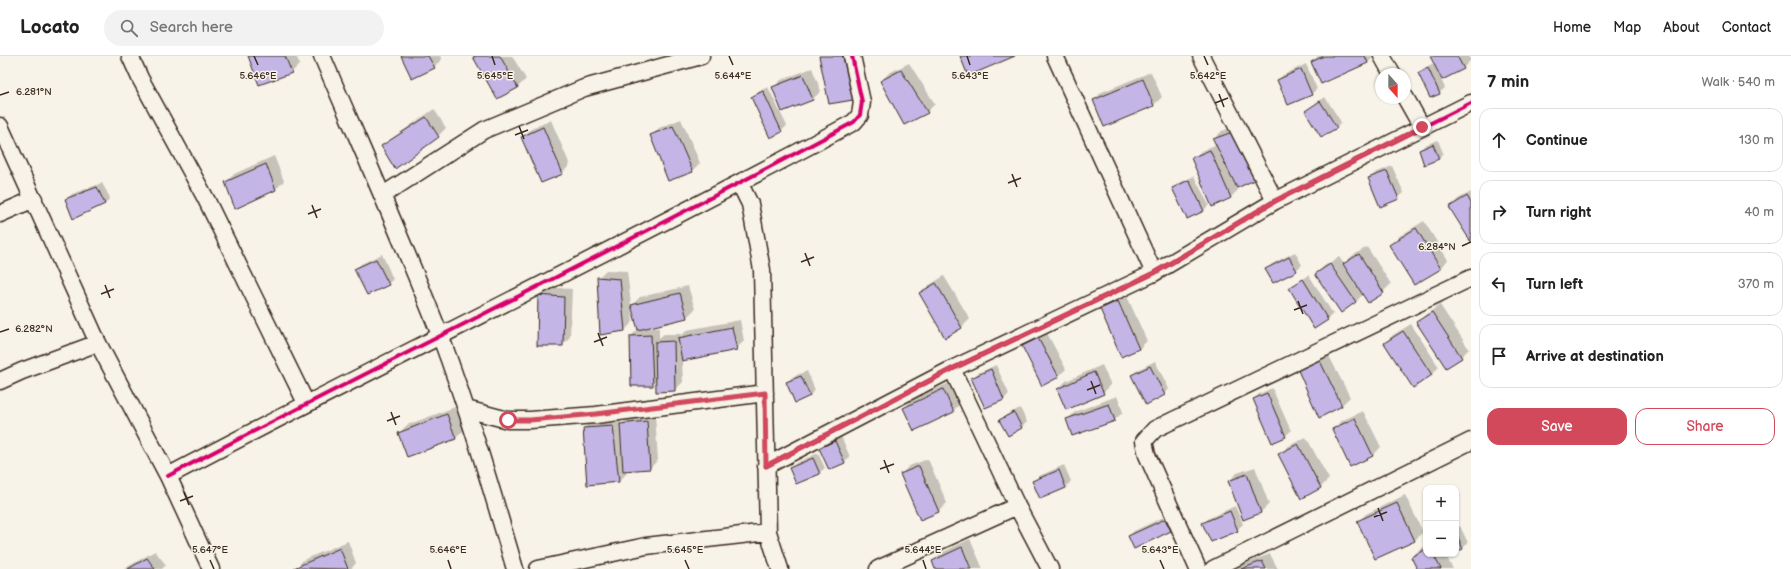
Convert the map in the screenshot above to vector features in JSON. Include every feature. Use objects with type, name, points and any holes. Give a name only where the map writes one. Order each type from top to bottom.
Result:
[{"type":"street","points":[[130,56],[140,78],[206,199],[306,403]]},
{"type":"street","points":[[322,56],[383,195],[440,336],[466,408],[515,569]]},
{"type":"street","points":[[383,195],[484,130],[584,88],[701,56]]},
{"type":"street","points":[[168,476],[306,403],[740,184],[854,122],[860,115],[862,102],[852,56]]},
{"type":"street","points":[[1056,56],[1154,273]]},
{"type":"street","points":[[1201,56],[1275,201]]},
{"type":"street","points":[[1382,56],[1389,68]]},
{"type":"street","points":[[766,466],[952,369],[1154,273],[1275,201],[1471,103]]},
{"type":"street","points":[[1409,104],[1422,127]]},
{"type":"street","points":[[0,126],[98,343],[168,476],[212,569]]},
{"type":"street","points":[[740,184],[750,204],[762,270],[768,532],[780,569]]},
{"type":"street","points":[[0,214],[34,199]]},
{"type":"street","points":[[1198,569],[1147,455],[1144,442],[1156,429],[1471,278]]},
{"type":"street","points":[[0,381],[22,371],[98,343]]},
{"type":"street","points":[[952,369],[1017,506],[1050,569]]},
{"type":"street","points":[[466,408],[508,420],[530,420],[596,414],[765,393]]},
{"type":"street","points":[[1213,569],[1471,441]]},
{"type":"street","points":[[878,569],[1017,506]]},
{"type":"street","points":[[538,569],[646,546],[768,532]]},
{"type":"building","points":[[248,56],[285,56],[292,73],[259,85]]},
{"type":"building","points":[[401,56],[428,56],[435,68],[412,79]]},
{"type":"building","points":[[500,56],[518,88],[497,99],[473,57]]},
{"type":"building","points":[[819,56],[843,56],[853,100],[829,104]]},
{"type":"building","points":[[960,56],[1015,56],[968,76]]},
{"type":"building","points":[[1324,56],[1365,56],[1368,63],[1321,84],[1311,62]]},
{"type":"building","points":[[1430,56],[1457,56],[1464,69],[1442,80]]},
{"type":"building","points":[[1428,68],[1440,94],[1430,98],[1418,73]]},
{"type":"building","points":[[1301,69],[1312,95],[1288,105],[1277,80]]},
{"type":"building","points":[[901,70],[928,113],[904,125],[880,81]]},
{"type":"building","points":[[803,75],[813,100],[782,112],[772,87]]},
{"type":"building","points":[[1143,79],[1154,106],[1104,127],[1093,100]]},
{"type":"building","points":[[763,91],[782,132],[770,138],[751,97]]},
{"type":"building","points":[[1320,101],[1337,128],[1321,137],[1305,111]]},
{"type":"building","points":[[426,117],[439,137],[395,169],[381,146]]},
{"type":"building","points":[[673,126],[693,172],[668,181],[650,135]]},
{"type":"building","points":[[543,127],[563,174],[541,183],[521,137]]},
{"type":"building","points":[[1238,130],[1261,177],[1237,188],[1213,139]]},
{"type":"building","points":[[1433,144],[1439,159],[1424,165],[1419,150]]},
{"type":"building","points":[[1210,150],[1231,198],[1212,207],[1191,158]]},
{"type":"building","points":[[266,164],[276,190],[235,209],[225,182]]},
{"type":"building","points":[[1387,171],[1399,199],[1380,207],[1368,178]]},
{"type":"building","points":[[1189,180],[1204,211],[1187,219],[1172,188]]},
{"type":"building","points":[[97,187],[105,204],[73,219],[65,199]]},
{"type":"building","points":[[1467,196],[1471,203],[1471,242],[1449,207]]},
{"type":"building","points":[[1416,228],[1441,269],[1414,285],[1389,245]]},
{"type":"building","points":[[1359,254],[1384,293],[1368,303],[1343,264]]},
{"type":"building","points":[[1289,257],[1297,271],[1273,283],[1265,269]]},
{"type":"building","points":[[376,259],[389,285],[367,295],[354,269]]},
{"type":"building","points":[[1330,264],[1356,302],[1341,313],[1315,274]]},
{"type":"building","points":[[597,277],[620,279],[625,331],[600,335]]},
{"type":"building","points":[[1303,279],[1328,320],[1314,329],[1289,288]]},
{"type":"building","points":[[936,283],[962,328],[945,338],[919,293]]},
{"type":"building","points":[[680,293],[687,318],[638,330],[631,305]]},
{"type":"building","points":[[538,295],[564,297],[563,346],[537,346]]},
{"type":"building","points":[[1118,301],[1139,349],[1121,357],[1100,309]]},
{"type":"building","points":[[1432,312],[1462,358],[1446,368],[1416,322]]},
{"type":"building","points":[[732,327],[737,350],[682,361],[678,338]]},
{"type":"building","points":[[1403,331],[1432,375],[1413,388],[1384,343]]},
{"type":"building","points":[[651,335],[653,386],[631,386],[630,336]]},
{"type":"building","points":[[1038,338],[1059,377],[1042,386],[1022,346]]},
{"type":"building","points":[[674,341],[675,391],[656,392],[655,342]]},
{"type":"building","points":[[1319,359],[1342,406],[1319,418],[1297,368]]},
{"type":"building","points":[[1150,366],[1165,395],[1146,405],[1131,375]]},
{"type":"building","points":[[991,369],[1004,400],[985,408],[971,378]]},
{"type":"building","points":[[1094,372],[1104,394],[1066,410],[1057,389]]},
{"type":"building","points":[[801,376],[810,396],[795,403],[786,382]]},
{"type":"building","points":[[943,389],[954,412],[914,431],[903,408]]},
{"type":"building","points":[[1267,393],[1286,437],[1272,443],[1253,399]]},
{"type":"building","points":[[1109,404],[1115,421],[1072,436],[1066,419]]},
{"type":"building","points":[[1014,412],[1022,428],[1008,436],[999,420]]},
{"type":"building","points":[[447,414],[456,439],[407,457],[398,433]]},
{"type":"building","points":[[1355,418],[1373,456],[1350,467],[1332,429]]},
{"type":"building","points":[[647,421],[650,469],[623,471],[620,424]]},
{"type":"building","points":[[613,426],[619,482],[587,485],[583,428]]},
{"type":"building","points":[[835,441],[845,463],[829,470],[819,448]]},
{"type":"building","points":[[1298,444],[1321,488],[1301,499],[1278,454]]},
{"type":"building","points":[[813,458],[820,474],[796,484],[789,468]]},
{"type":"building","points":[[919,466],[939,512],[920,520],[900,474]]},
{"type":"building","points":[[1059,470],[1066,488],[1040,499],[1032,481]]},
{"type":"building","points":[[1247,474],[1261,513],[1243,520],[1228,481]]},
{"type":"building","points":[[1397,503],[1415,541],[1375,559],[1357,521]]},
{"type":"building","points":[[1230,511],[1238,531],[1211,542],[1202,523]]},
{"type":"building","points":[[1165,519],[1171,531],[1134,549],[1128,536]]},
{"type":"building","points":[[1459,540],[1463,549],[1459,551]]},
{"type":"building","points":[[962,547],[971,569],[935,569],[932,561]]},
{"type":"building","points":[[340,548],[348,569],[294,568]]},
{"type":"building","points":[[1423,551],[1423,557],[1435,557],[1441,569],[1417,569],[1411,557]]},
{"type":"building","points":[[147,558],[155,569],[128,569]]},
{"type":"building","points":[[1262,561],[1266,569],[1241,569]]},
{"type":"cycle path","points":[[168,476],[253,431],[769,168],[854,122],[860,115],[862,102],[852,56]]},
{"type":"cycle path","points":[[766,466],[952,369],[1154,273],[1275,201],[1471,103]]},
{"type":"route","points":[[508,420],[530,420],[596,414],[765,393],[766,466],[952,369],[1154,273],[1275,201],[1422,127]]}]
